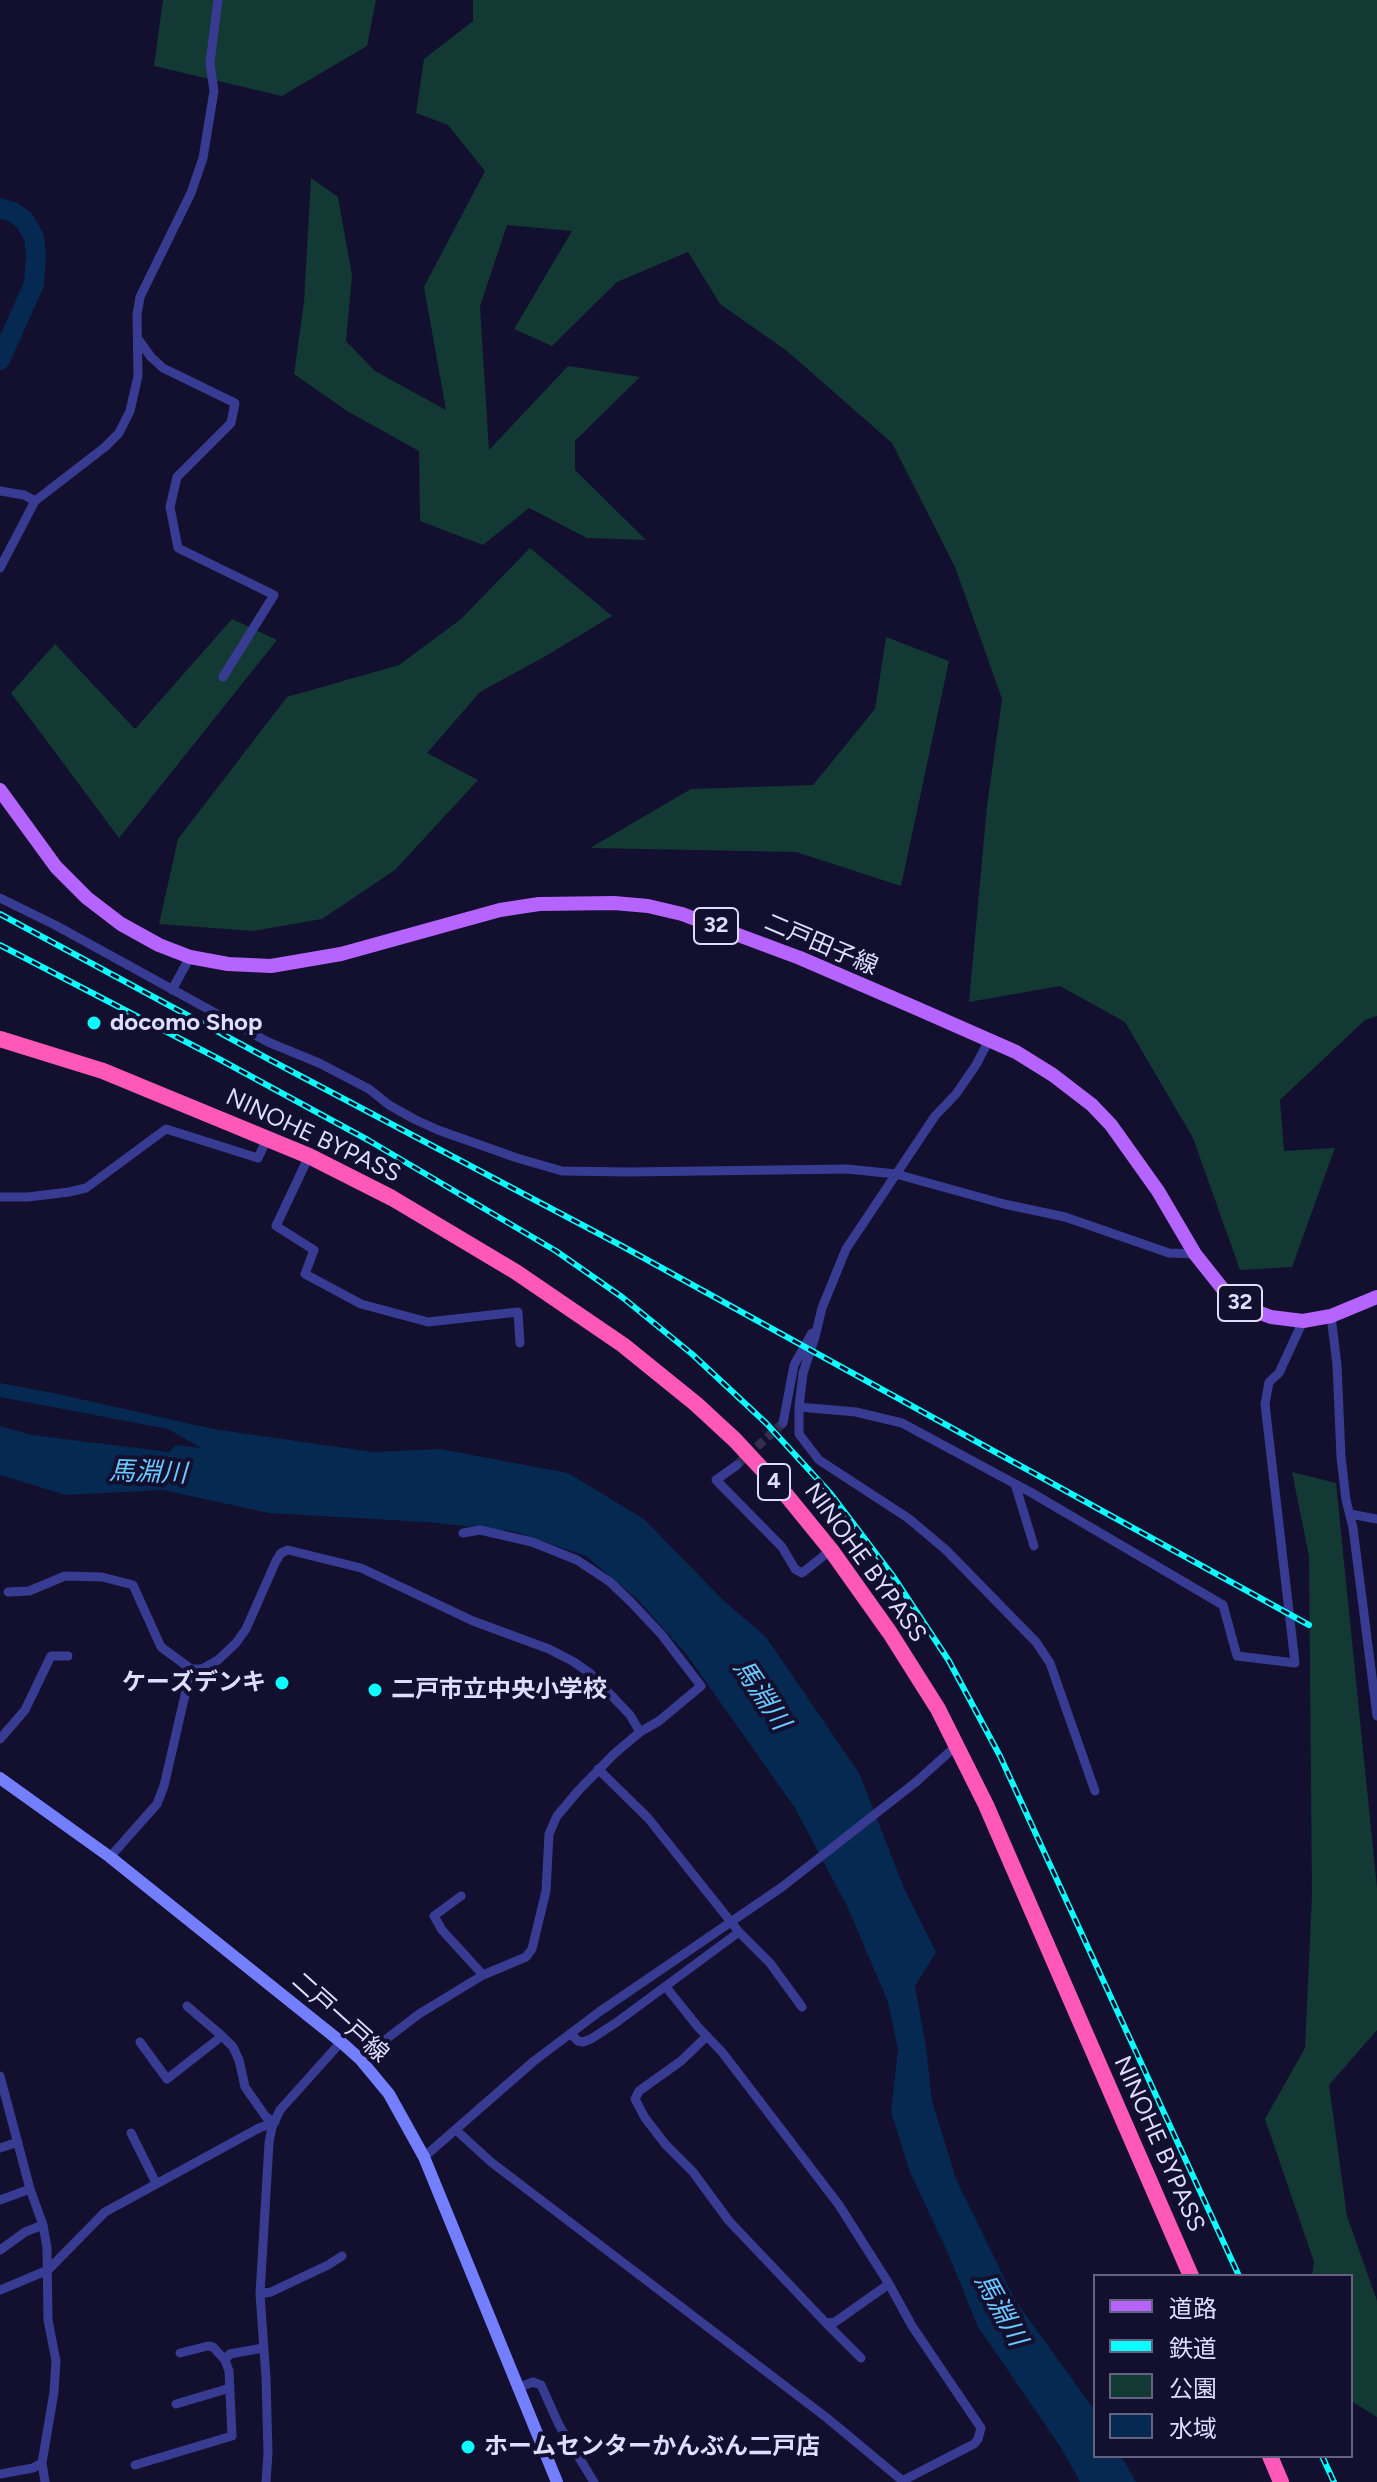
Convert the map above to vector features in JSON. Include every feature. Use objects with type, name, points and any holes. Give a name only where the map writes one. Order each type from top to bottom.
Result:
[{"type":"highway","name":"NINOHE BYPASS","points":[[0,1039],[103,1071],[309,1156],[392,1198],[516,1272],[623,1345],[735,1440],[831,1550],[938,1709],[986,1805],[1190,2274]]},
{"type":"highway","points":[[1271,2458],[1281,2482]]},
{"type":"main road","name":"二戸田子線","points":[[0,790],[56,867],[87,898],[121,924],[159,945],[190,957],[228,964],[271,966],[341,954],[500,910],[539,904],[648,906],[682,914],[800,958],[989,1040],[1016,1052],[1053,1075],[1092,1105],[1111,1125],[1158,1191],[1195,1254],[1226,1293],[1244,1307],[1271,1317],[1303,1321],[1331,1316],[1377,1297]]},
{"type":"main road","name":"二戸一戸線","points":[[0,1778],[110,1857],[341,2042],[360,2059],[389,2094],[424,2157],[557,2482]]},
{"type":"street","points":[[0,568],[35,501],[119,433],[134,399],[138,376],[137,315],[140,297],[191,193],[203,158],[214,91],[210,63],[218,0]]},
{"type":"street","points":[[138,339],[163,368],[235,403],[231,423],[177,477],[170,507],[178,548],[274,595],[223,677]]},
{"type":"street","points":[[0,491],[24,495],[35,501]]},
{"type":"street","points":[[0,898],[268,1042],[319,1063],[369,1089],[389,1105],[438,1130],[562,1171],[847,1169],[896,1174],[1004,1204],[1065,1217],[1156,1250],[1195,1254]]},
{"type":"street","points":[[172,990],[190,957]]},
{"type":"street","points":[[783,1423],[794,1365],[817,1323],[846,1249],[935,1116],[956,1094],[976,1065],[989,1040]]},
{"type":"street","points":[[0,1197],[28,1197],[86,1188],[166,1129],[258,1158],[267,1139]]},
{"type":"street","points":[[309,1156],[276,1226],[314,1250],[305,1274],[361,1304],[428,1322],[518,1312],[520,1343]]},
{"type":"street","points":[[1331,1316],[1337,1365],[1341,1457],[1377,1716]]},
{"type":"street","points":[[799,1407],[856,1412],[902,1423],[1015,1484],[1223,1605],[1237,1656],[1295,1663],[1265,1404],[1269,1382],[1279,1373],[1303,1321]]},
{"type":"street","points":[[817,1323],[803,1373],[799,1434],[819,1460],[908,1518],[946,1550],[1036,1642],[1050,1663],[1095,1791]]},
{"type":"street","points":[[737,1465],[716,1480],[782,1547],[795,1569],[802,1573],[831,1550]]},
{"type":"street","points":[[1015,1484],[1034,1546]]},
{"type":"street","points":[[1350,1514],[1377,1519]]},
{"type":"street","points":[[360,2059],[419,2014],[483,1975],[526,1957],[532,1949],[546,1891],[549,1834],[557,1816],[598,1769],[640,1732],[659,1721],[701,1686],[661,1634],[631,1602],[610,1582],[577,1560],[532,1542],[480,1530],[463,1533]]},
{"type":"street","points":[[8,1592],[29,1591],[65,1576],[102,1577],[133,1585],[161,1647],[191,1669],[202,1669],[218,1660],[236,1643],[246,1629],[276,1561],[281,1553],[288,1550],[361,1568],[473,1621],[549,1649],[591,1674],[630,1715],[640,1732]]},
{"type":"street","points":[[0,1739],[25,1710],[51,1656],[68,1656]]},
{"type":"street","points":[[110,1857],[157,1804],[191,1669]]},
{"type":"street","points":[[424,2157],[534,2061],[599,2012],[782,1887],[916,1782],[956,1746]]},
{"type":"street","points":[[598,1769],[648,1818],[739,1932],[770,1963],[802,2007]]},
{"type":"street","points":[[461,1896],[434,1916],[442,1930],[483,1975]]},
{"type":"street","points":[[571,2034],[578,2041],[591,2039],[739,1932]]},
{"type":"street","points":[[456,2130],[491,2162],[827,2418],[903,2481],[974,2444],[981,2428],[912,2326],[839,2205],[722,2052],[666,1987]]},
{"type":"street","points":[[187,2006],[233,2047],[245,2087],[266,2117],[275,2122]]},
{"type":"street","points":[[140,2042],[167,2079],[222,2036]]},
{"type":"street","points":[[707,2036],[681,2061],[639,2091],[635,2099],[645,2118],[693,2172],[729,2221],[861,2358]]},
{"type":"street","points":[[266,2482],[266,2378],[260,2294],[269,2143],[280,2110],[341,2042]]},
{"type":"street","points":[[0,2076],[30,2189],[43,2225],[48,2270],[48,2320],[56,2361],[42,2463],[45,2482]]},
{"type":"street","points":[[0,2290],[48,2270],[105,2212],[275,2122]]},
{"type":"street","points":[[131,2133],[156,2183]]},
{"type":"street","points":[[0,2148],[18,2142]]},
{"type":"street","points":[[0,2200],[30,2189]]},
{"type":"street","points":[[0,2250],[25,2232],[43,2225]]},
{"type":"street","points":[[260,2294],[286,2285],[342,2256]]},
{"type":"street","points":[[826,2323],[835,2322],[889,2284]]},
{"type":"street","points":[[135,2465],[232,2436],[229,2371],[225,2360],[213,2347],[208,2346],[180,2353]]},
{"type":"street","points":[[225,2360],[230,2354],[263,2348]]},
{"type":"street","points":[[517,2388],[533,2382],[541,2385],[559,2425],[594,2482]]},
{"type":"street","points":[[176,2404],[230,2388]]},
{"type":"street","points":[[0,2474],[33,2468],[42,2463]]},
{"type":"green space","points":[[163,0],[376,0],[367,46],[282,96],[154,66]]},
{"type":"green space","points":[[473,0],[1377,0],[1377,1016],[1365,1020],[1280,1100],[1284,1151],[1335,1148],[1292,1267],[1240,1270],[1193,1138],[1125,1022],[1060,986],[969,1002],[987,806],[1002,699],[955,567],[892,443],[787,351],[720,304],[688,252],[617,282],[552,346],[514,329],[572,231],[507,225],[480,306],[489,450],[568,366],[640,377],[575,441],[575,470],[646,540],[587,538],[529,508],[483,545],[420,521],[419,451],[347,411],[294,374],[304,302],[311,178],[338,197],[352,276],[346,341],[375,371],[446,410],[424,287],[485,171],[448,125],[416,113],[424,59],[473,21]]},
{"type":"green space","points":[[530,548],[612,616],[480,692],[427,753],[478,780],[395,870],[322,919],[253,931],[159,924],[178,839],[287,697],[399,665],[461,619]]},
{"type":"green space","points":[[232,619],[277,640],[119,838],[11,693],[55,644],[135,729]]},
{"type":"green space","points":[[886,637],[949,661],[901,886],[796,852],[590,848],[691,789],[813,785],[875,709]]},
{"type":"green space","points":[[1292,1472],[1336,1483],[1377,1888],[1377,2030],[1329,2085],[1347,2216],[1377,2301],[1377,2417],[1353,2402],[1353,2274],[1312,2274],[1314,2262],[1265,2119],[1305,2048],[1312,1895],[1309,1556]]},
{"type":"water","name":"馬淵川","points":[[0,1383],[213,1429],[373,1452],[440,1449],[568,1473],[644,1519],[724,1601],[766,1637],[859,1773],[904,1888],[936,1952],[915,1986],[932,2101],[956,2179],[1015,2300],[1093,2408],[1093,2458],[1122,2458],[1136,2482],[1080,2482],[1060,2446],[978,2327],[910,2172],[891,2112],[898,2049],[888,2002],[848,1908],[795,1808],[687,1655],[638,1600],[586,1556],[513,1531],[426,1522],[269,1513],[163,1490],[66,1495],[0,1475],[0,1426],[32,1435],[169,1452],[176,1445],[201,1448],[168,1429],[0,1397]]},
{"type":"waterway","points":[[0,208],[24,220],[34,237],[36,255],[34,284],[0,360]]},
{"type":"tunnel","points":[[737,1465],[783,1423]]},
{"type":"railway","points":[[0,914],[622,1246],[1309,1625]]},
{"type":"railway","points":[[0,945],[368,1140],[556,1251],[622,1297],[692,1354],[766,1423],[831,1494],[893,1576],[949,1661],[1000,1756],[1238,2274]]},
{"type":"railway","points":[[1323,2458],[1334,2482]]},
{"type":"place","name":"docomo Shop","points":[[94,1023]]},
{"type":"place","name":"ケーズデンキ","points":[[282,1683]]},
{"type":"place","name":"二戸市立中央小学校","points":[[375,1690]]},
{"type":"place","name":"ホームセンターかんぶん二戸店","points":[[468,2447]]}]
